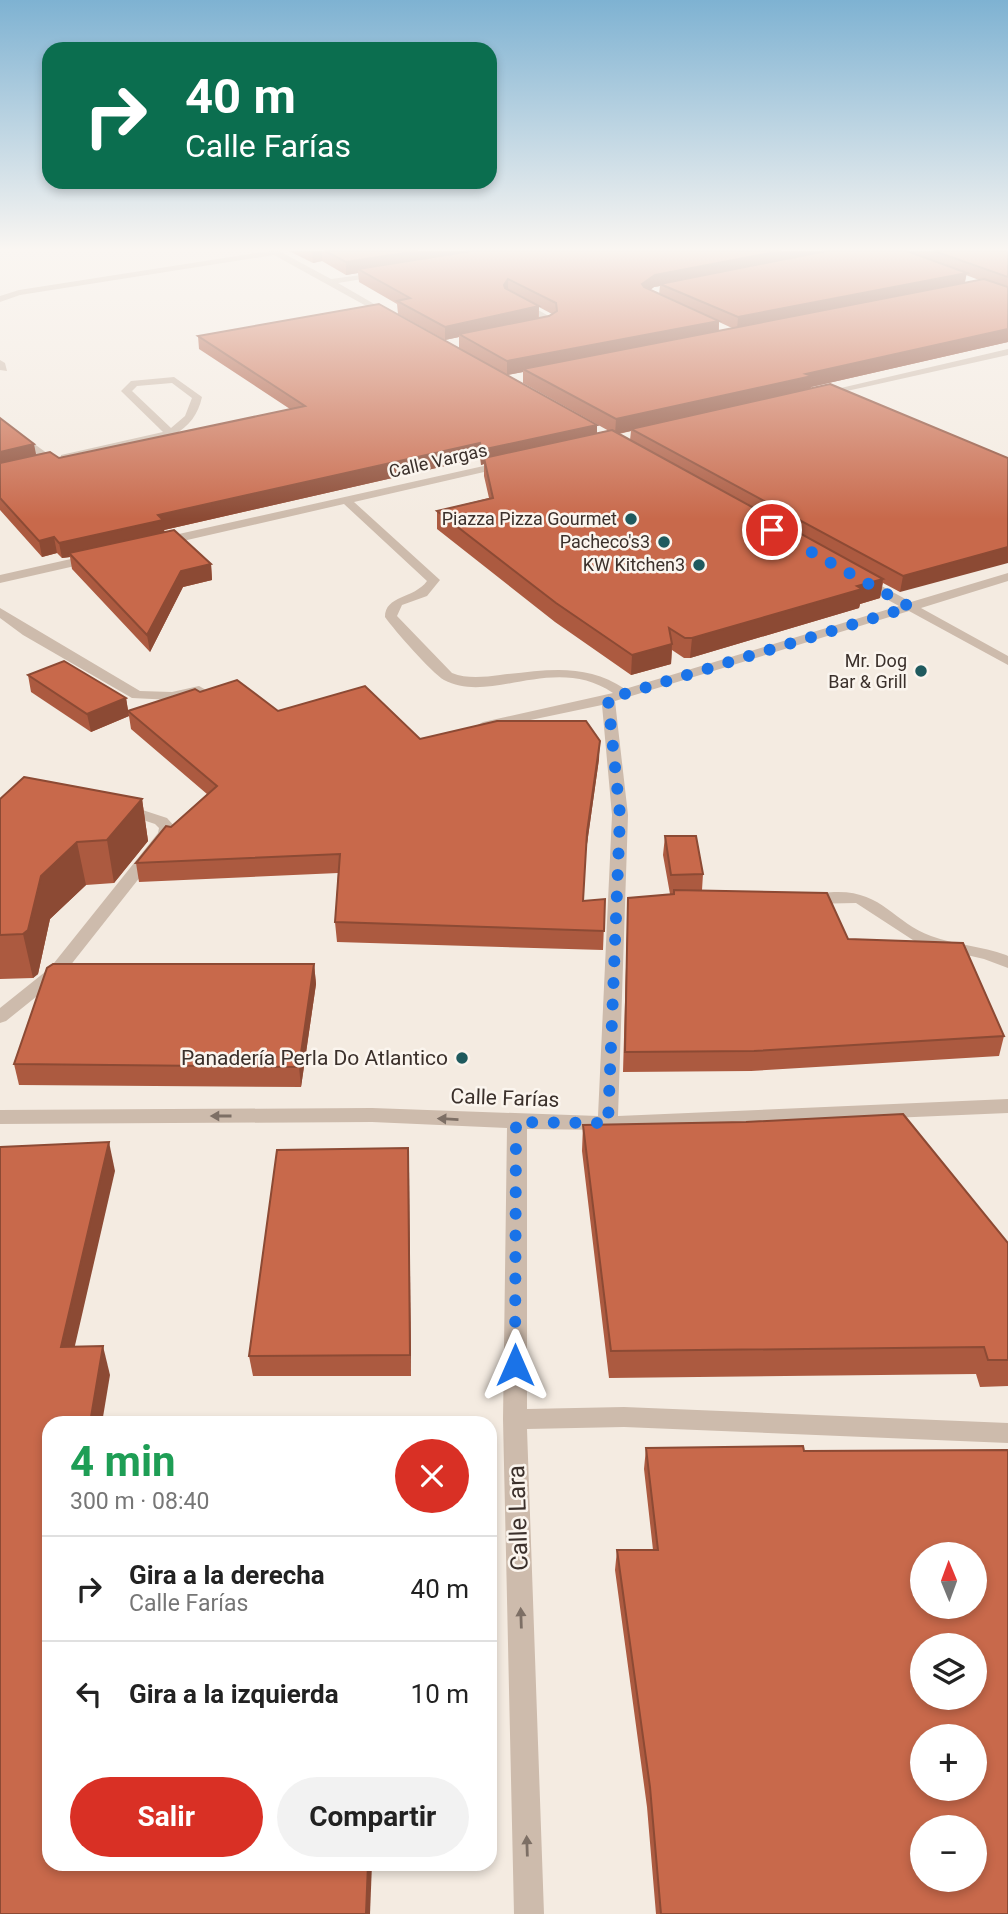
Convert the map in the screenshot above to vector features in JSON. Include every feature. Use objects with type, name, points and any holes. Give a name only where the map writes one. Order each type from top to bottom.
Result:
[{"type":"street","points":[[810,396],[1008,352]]},
{"type":"street","points":[[0,473],[170,433],[183,426],[194,411],[197,397],[174,380],[134,383],[126,390],[170,433]]},
{"type":"street","points":[[0,422],[51,461]]},
{"type":"street","name":"Calle Vargas","points":[[146,546],[519,461]]},
{"type":"street","points":[[346,500],[434,580],[428,592],[421,597],[398,602],[391,611],[391,617],[447,676],[457,681],[476,681],[577,672],[606,680],[615,697],[625,903],[608,1123]]},
{"type":"street","points":[[0,579],[107,555]]},
{"type":"street","points":[[850,574],[1008,661]]},
{"type":"street","points":[[473,728],[615,697],[1008,577]]},
{"type":"street","points":[[0,612],[28,632],[137,695],[172,696],[199,690]]},
{"type":"street","points":[[0,1017],[55,972],[166,834],[167,827],[161,821],[100,801]]},
{"type":"street","points":[[792,899],[846,896],[863,900],[922,939],[958,950],[988,955],[1008,963]]},
{"type":"street","name":"Calle Farías","points":[[0,1117],[372,1115],[516,1122],[608,1123],[1008,1107]]},
{"type":"street","name":"Calle Lara","points":[[516,1122],[515,1419],[530,1914]]},
{"type":"street","points":[[515,1419],[624,1417],[1008,1433]]},
{"type":"building","points":[[205,340],[444,340],[597,425],[481,450],[480,443],[158,515],[163,520],[59,543],[54,537],[39,541],[0,498],[0,463],[50,452],[59,458],[305,406]]},
{"type":"building","points":[[470,340],[617,340],[507,361]]},
{"type":"building","points":[[670,340],[957,340],[806,374],[812,376],[616,419],[523,369]]},
{"type":"building","points":[[830,384],[1008,458],[1008,547],[903,576],[631,429]]},
{"type":"building","points":[[0,418],[34,444],[0,452]]},
{"type":"building","points":[[612,430],[883,579],[857,586],[862,589],[692,638],[685,638],[669,628],[672,644],[632,655],[556,603],[437,511],[493,498],[484,458]]},
{"type":"building","points":[[174,530],[211,564],[181,571],[147,635],[69,553]]},
{"type":"building","points":[[64,661],[126,698],[87,714],[28,675]]},
{"type":"building","points":[[237,680],[278,711],[365,686],[420,739],[497,721],[586,721],[600,741],[587,832],[583,901],[605,899],[604,931],[335,922],[340,854],[136,863],[166,826],[171,827],[217,786],[128,711],[195,689],[200,692]]},
{"type":"building","points":[[24,777],[142,799],[107,840],[77,842],[41,876],[28,930],[23,934],[0,935],[0,799]]},
{"type":"building","points":[[665,836],[696,836],[703,874],[671,875]]},
{"type":"building","points":[[674,890],[827,893],[848,939],[963,943],[1004,1036],[754,1051],[625,1052],[628,898],[674,894]]},
{"type":"building","points":[[53,964],[314,964],[299,1067],[14,1064],[47,968]]},
{"type":"building","points":[[903,1114],[1008,1243],[1008,1360],[988,1360],[984,1347],[611,1351],[583,1125],[746,1122]]},
{"type":"building","points":[[109,1142],[61,1347],[103,1346],[91,1416],[42,1416],[42,1871],[368,1871],[366,1914],[0,1914],[0,1147]]},
{"type":"building","points":[[408,1148],[410,1355],[249,1356],[277,1150]]},
{"type":"building","points":[[803,1446],[804,1451],[1008,1450],[1008,1914],[661,1914],[650,1787],[617,1550],[658,1550],[646,1448]]},
{"type":"place","name":"Piazza Pizza Gourmet","points":[[631,519]]},
{"type":"place","name":"Pacheco's3","points":[[664,542]]},
{"type":"place","name":"KW Kitchen3","points":[[699,565]]},
{"type":"place","name":"Mr. Dog Bar & Grill","points":[[921,671]]},
{"type":"place","name":"Panadería Perla Do Atlantico","points":[[462,1058]]},
{"type":"route","points":[[515,1365],[516,1122],[608,1123],[620,815],[608,699],[910,607],[772,530]]}]
